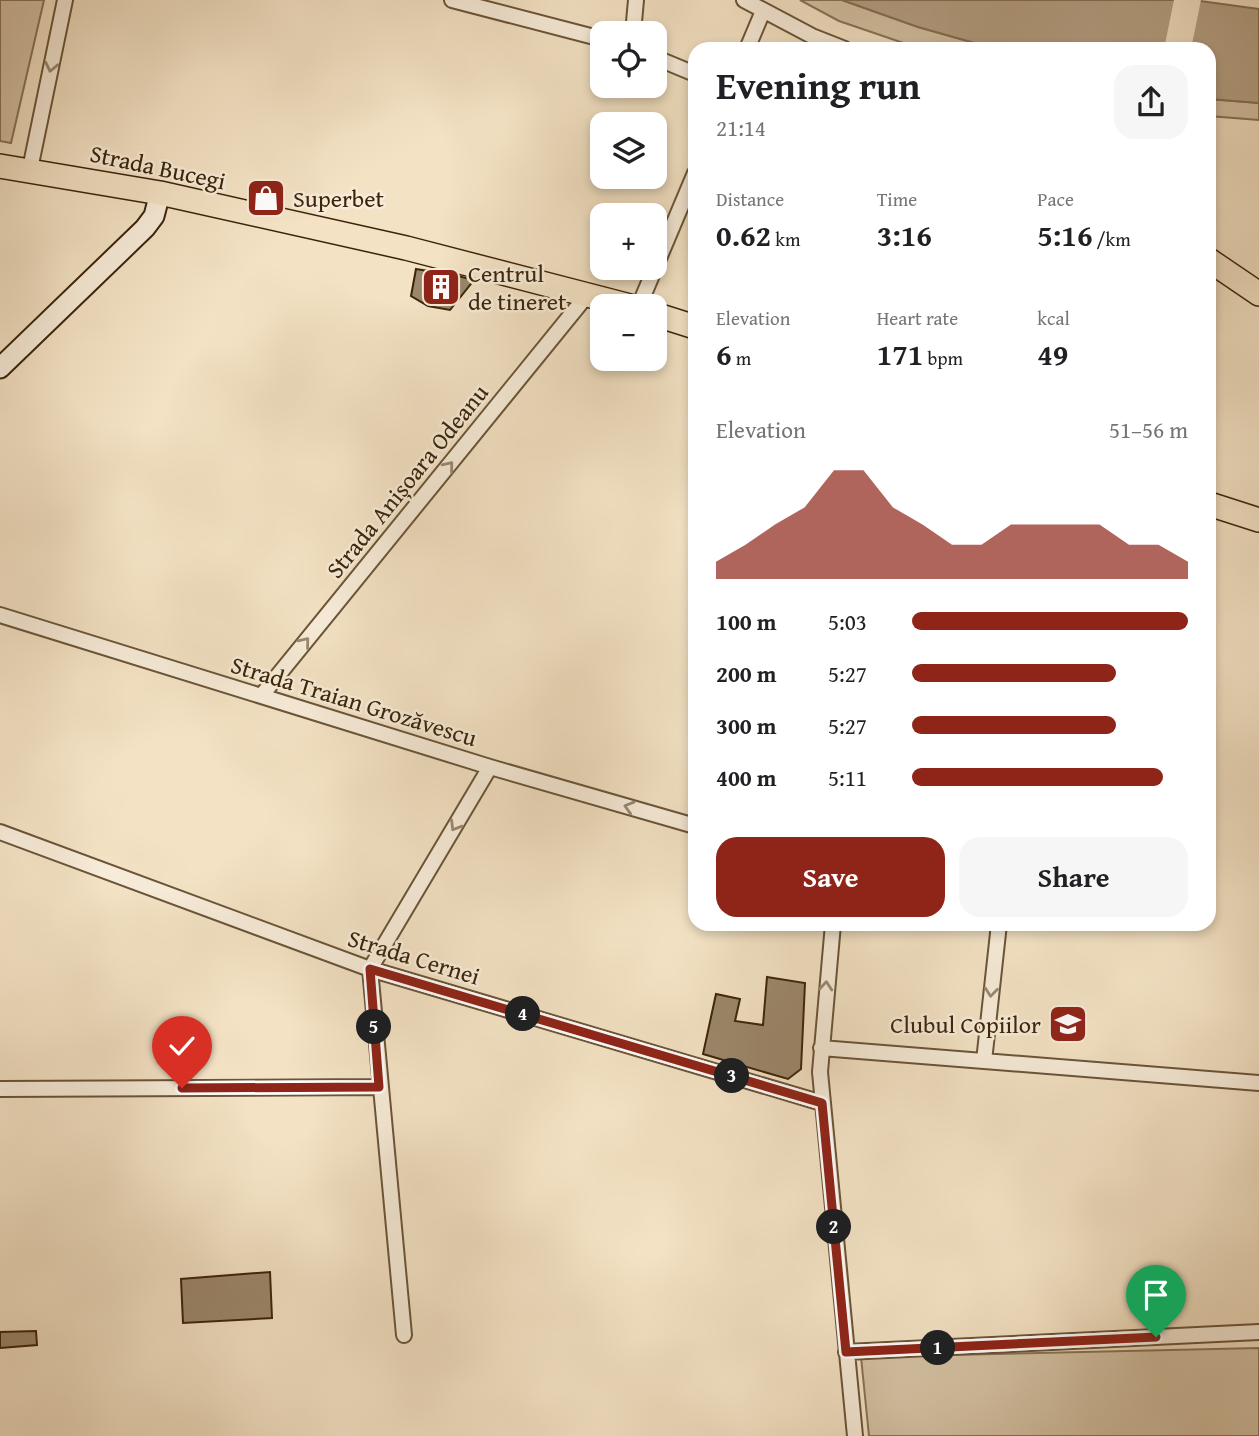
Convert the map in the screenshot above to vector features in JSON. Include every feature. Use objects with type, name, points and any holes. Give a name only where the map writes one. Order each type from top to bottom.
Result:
[{"type":"main road","name":"Strada Bucegi","points":[[0,166],[160,193],[406,248],[588,294]]},
{"type":"main road","points":[[0,368],[145,228],[154,216],[160,193]]},
{"type":"main road","points":[[1216,265],[1259,293]]},
{"type":"main road","points":[[667,318],[688,325]]},
{"type":"main road","points":[[1216,506],[1259,520]]},
{"type":"street","points":[[30,169],[65,0]]},
{"type":"street","points":[[452,0],[590,36]]},
{"type":"street","points":[[634,21],[636,0]]},
{"type":"street","points":[[744,0],[830,42]]},
{"type":"street","points":[[750,42],[763,11]]},
{"type":"street","points":[[667,62],[688,71]]},
{"type":"street","points":[[644,294],[688,190]]},
{"type":"street","name":"Strada Anișoara Odeanu","points":[[262,695],[588,294]]},
{"type":"street","name":"Strada Traian Grozăvescu","points":[[0,615],[490,768],[688,824]]},
{"type":"street","points":[[404,1335],[370,969],[490,768]]},
{"type":"street","name":"Strada Cernei","points":[[0,832],[370,969],[822,1103]]},
{"type":"street","points":[[832,931],[821,1048],[822,1103],[855,1436]]},
{"type":"street","points":[[984,1061],[998,931]]},
{"type":"street","points":[[821,1048],[1259,1083]]},
{"type":"street","points":[[0,1089],[379,1087]]},
{"type":"street","points":[[846,1352],[1259,1332]]},
{"type":"shaded area","points":[[0,0],[44,0],[11,143],[0,141]]},
{"type":"shaded area","points":[[800,0],[842,0],[918,27],[971,42],[900,42],[839,21]]},
{"type":"shaded area","points":[[842,0],[1193,0],[1259,9],[1259,103],[1216,100],[1216,42],[971,42],[918,27]]},
{"type":"shaded area","points":[[1216,100],[1259,103],[1259,120],[1216,117]]},
{"type":"shaded area","points":[[1259,1348],[1259,1436],[869,1436],[861,1357]]},
{"type":"pier","points":[[1174,0],[1201,0],[1192,42],[1165,42]]},
{"type":"building","name":"Centrul de tineret","points":[[416,269],[474,280],[450,310],[428,306],[411,296]]},
{"type":"building","points":[[767,977],[805,983],[801,1069],[788,1079],[703,1054],[716,994],[740,999],[735,1021],[763,1025]]},
{"type":"building","points":[[270,1272],[272,1318],[183,1323],[181,1279]]},
{"type":"building","points":[[36,1331],[37,1345],[0,1348],[0,1332]]},
{"type":"place","name":"Superbet","points":[[266,198]]},
{"type":"place","name":"Centrul de tineret","points":[[441,287]]},
{"type":"place","name":"Clubul Copiilor","points":[[1068,1024]]},
{"type":"route","points":[[182,1088],[379,1087],[370,969],[822,1103],[846,1352],[1156,1337]]}]
